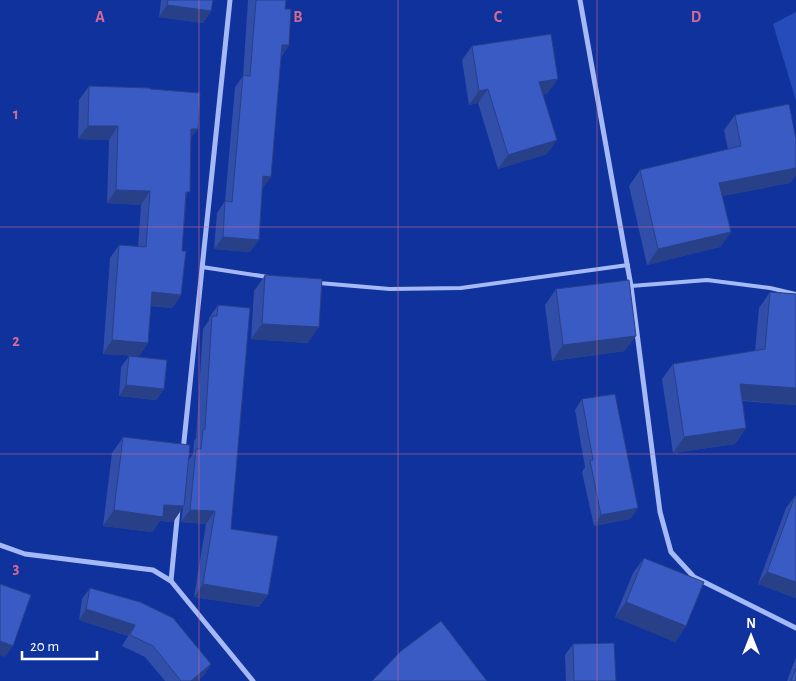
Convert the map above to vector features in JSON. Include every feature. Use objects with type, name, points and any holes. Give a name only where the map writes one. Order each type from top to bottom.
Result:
[{"type":"street","points":[[182,462],[230,0]]},
{"type":"street","points":[[580,0],[628,265],[660,512],[671,552],[694,578],[796,628]]},
{"type":"street","points":[[171,581],[178,502]]},
{"type":"street","points":[[0,545],[25,554],[153,570],[171,581],[254,681]]},
{"type":"lane","points":[[313,282],[390,289],[461,288],[628,265]]},
{"type":"lane","points":[[202,267],[275,278]]},
{"type":"lane","points":[[631,286],[707,280],[770,288],[796,294]]},
{"type":"shaded area","points":[[796,12],[796,101],[773,24]]},
{"type":"building","points":[[168,0],[213,0],[211,11],[167,5]]},
{"type":"building","points":[[256,0],[286,0],[285,9],[291,9],[289,45],[282,45],[271,177],[263,176],[259,240],[223,237],[225,201],[232,202],[243,75],[250,76]]},
{"type":"building","points":[[551,34],[558,79],[539,82],[557,140],[508,155],[488,89],[479,91],[472,46]]},
{"type":"building","points":[[89,86],[150,88],[200,93],[198,129],[191,129],[190,192],[186,192],[182,251],[186,251],[181,295],[152,292],[148,343],[112,340],[119,245],[146,247],[150,191],[116,190],[118,126],[88,126]]},
{"type":"building","points":[[789,104],[796,139],[796,168],[719,183],[731,232],[658,249],[640,170],[741,146],[735,115]]},
{"type":"building","points":[[265,275],[322,279],[319,327],[262,324]]},
{"type":"building","points":[[629,280],[636,336],[563,345],[556,289]]},
{"type":"building","points":[[770,292],[796,294],[796,388],[740,384],[746,428],[684,437],[673,364],[765,349]]},
{"type":"building","points":[[218,305],[250,308],[231,529],[278,536],[268,595],[203,584],[215,511],[190,510],[196,449],[201,449],[203,429],[205,429],[212,316],[217,316]]},
{"type":"building","points":[[129,356],[167,360],[164,389],[126,385]]},
{"type":"building","points":[[615,394],[638,508],[601,515],[590,461],[593,460],[582,399]]},
{"type":"building","points":[[123,437],[190,445],[184,506],[164,505],[163,517],[114,510]]},
{"type":"building","points":[[796,496],[796,582],[767,572]]},
{"type":"building","points":[[644,558],[704,582],[686,626],[626,602]]},
{"type":"building","points":[[0,584],[31,595],[13,646],[0,641]]},
{"type":"building","points":[[90,588],[140,602],[173,618],[211,664],[191,681],[181,681],[153,646],[130,635],[135,625],[86,609]]},
{"type":"building","points":[[441,621],[487,681],[372,681],[401,651]]},
{"type":"building","points":[[614,643],[616,681],[574,681],[573,644]]},
{"type":"building","points":[[796,668],[796,681],[791,681]]}]
